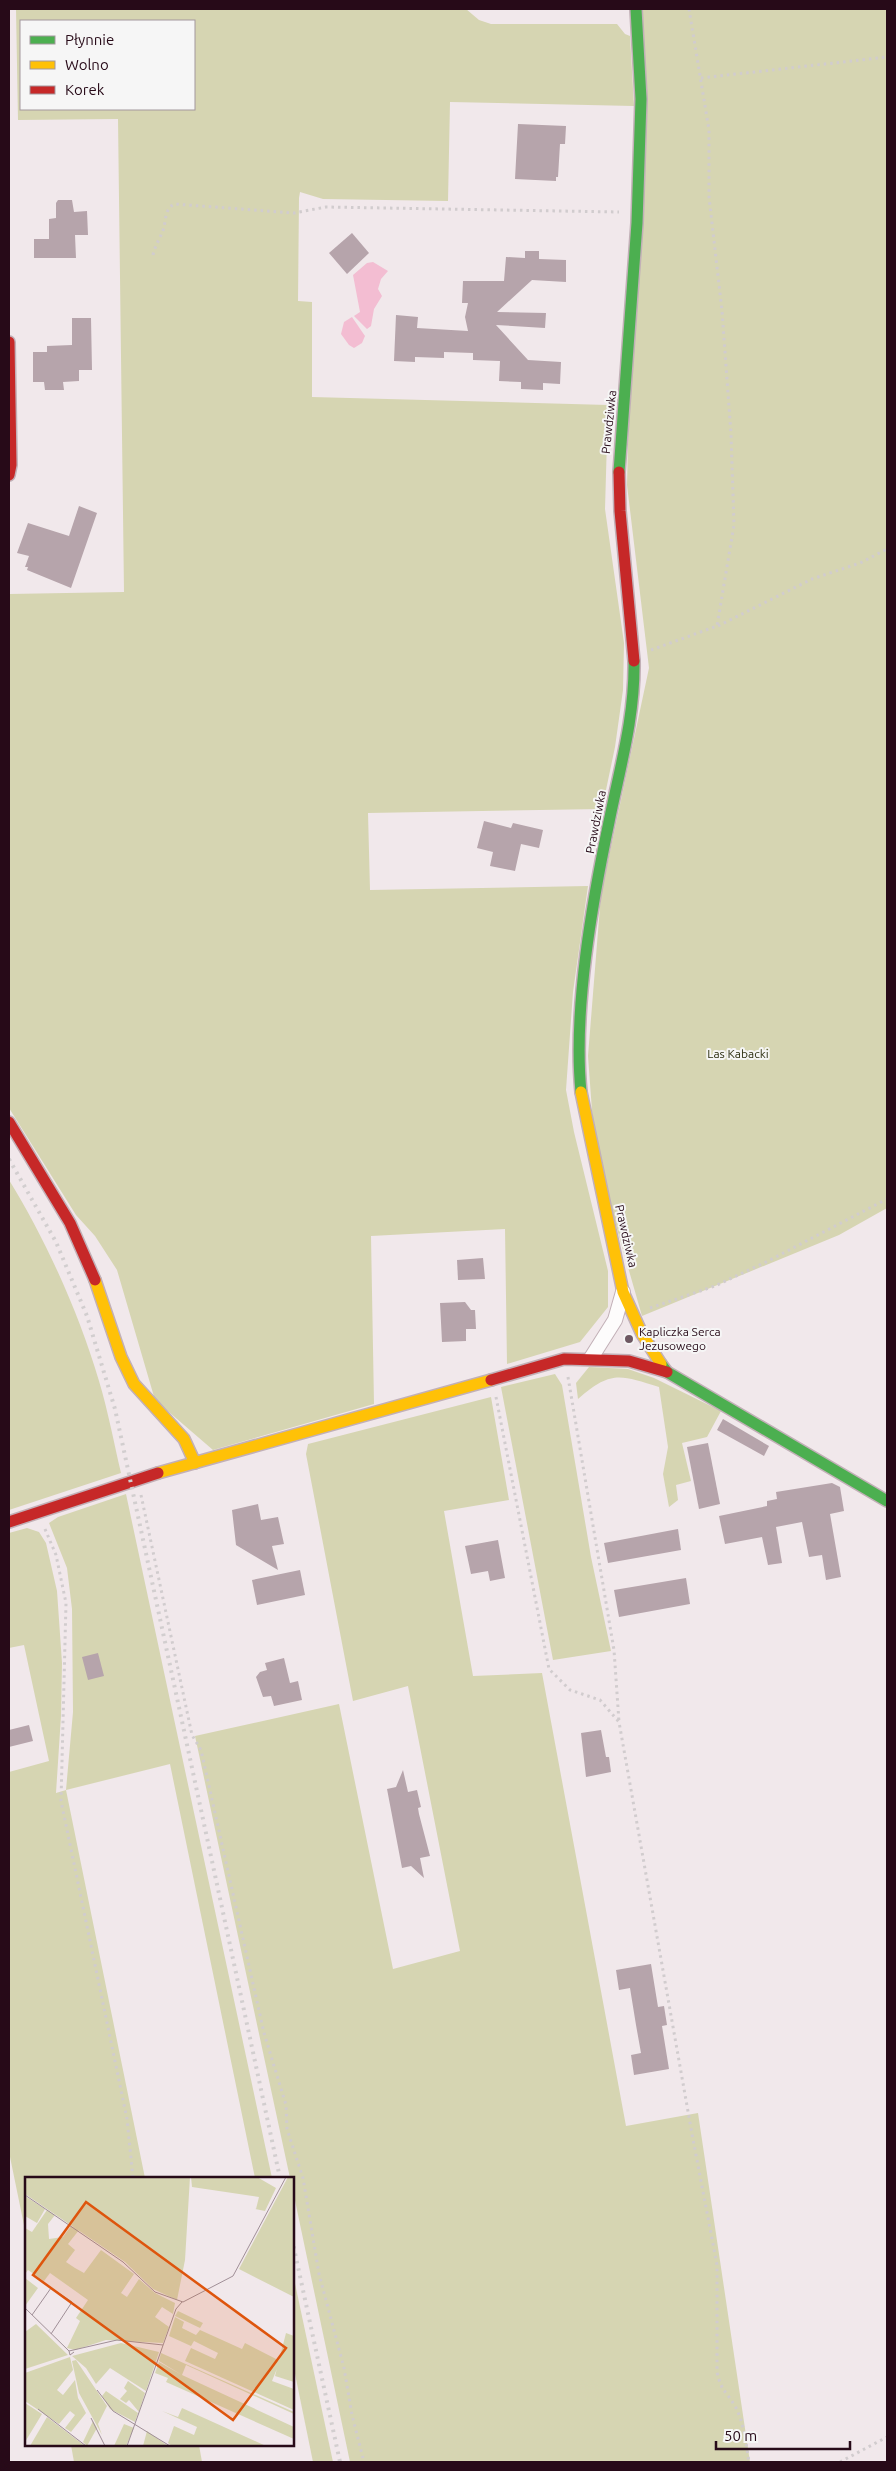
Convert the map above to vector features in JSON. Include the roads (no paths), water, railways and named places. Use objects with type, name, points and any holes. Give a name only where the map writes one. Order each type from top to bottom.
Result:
[{"type":"street","name":"Prawdziwka","points":[[636,9],[641,99],[638,213],[626,401],[619,451],[618,483],[619,520],[634,655],[633,709],[606,832],[588,952],[579,1030],[580,1080],[583,1108],[623,1292],[654,1356],[667,1372],[887,1501]]},
{"type":"street","points":[[9,342],[11,465],[9,475]]},
{"type":"street","points":[[9,1122],[70,1223],[96,1283],[121,1357],[134,1384],[184,1439],[195,1463]]},
{"type":"street","points":[[591,1358],[615,1320],[623,1292]]},
{"type":"street","points":[[9,1522],[136,1480],[493,1381],[564,1359],[591,1358],[630,1361],[667,1372]]},
{"type":"railway","points":[[9,1159],[56,1242],[87,1316],[115,1409],[280,2177]]},
{"type":"railway","points":[[294,2248],[340,2462]]},
{"type":"place","name":"Kapliczka Serca Jezusowego","points":[[629,1339]]},
{"type":"park label","name":"Las Kabacki","points":[[738,1054]]}]
